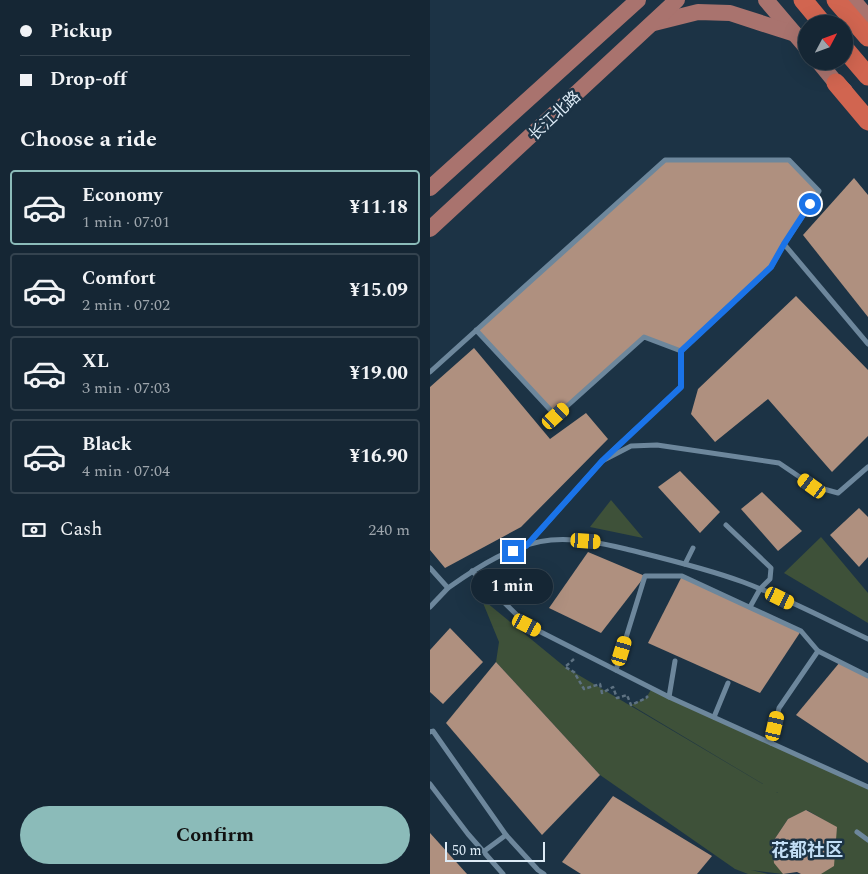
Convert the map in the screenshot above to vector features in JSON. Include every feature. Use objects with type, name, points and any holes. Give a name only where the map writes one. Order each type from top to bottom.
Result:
[{"type":"highway","points":[[803,0],[816,15]]},
{"type":"highway","points":[[836,0],[868,37]]},
{"type":"highway","points":[[853,58],[868,76]]},
{"type":"highway","points":[[836,83],[868,121]]},
{"type":"main road","name":"长江北路","points":[[430,188],[638,0]]},
{"type":"main road","name":"长江北路","points":[[430,229],[677,0]]},
{"type":"main road","points":[[766,0],[798,38]]},
{"type":"main road","points":[[853,0],[868,18]]},
{"type":"main road","points":[[652,24],[698,12],[730,13],[795,34]]},
{"type":"main road","points":[[825,70],[836,83],[868,110]]},
{"type":"lane","points":[[430,372],[665,160],[790,160],[819,191],[771,267],[681,351],[681,387],[602,461],[526,546]]},
{"type":"lane","points":[[784,244],[868,344]]},
{"type":"lane","points":[[476,330],[556,416],[644,337],[681,351]]},
{"type":"lane","points":[[602,461],[631,446],[657,445],[779,463],[812,486],[838,493],[868,467]]},
{"type":"lane","points":[[726,524],[771,568],[770,579],[760,589],[750,607]]},
{"type":"lane","points":[[430,607],[448,588],[500,555],[550,540],[598,542],[711,570],[760,589],[868,639]]},
{"type":"lane","points":[[685,564],[693,548]]},
{"type":"lane","points":[[430,568],[448,588]]},
{"type":"lane","points":[[472,571],[527,625],[669,697],[868,787]]},
{"type":"lane","points":[[616,670],[645,576],[682,576],[801,631],[818,650],[868,676]]},
{"type":"lane","points":[[771,743],[779,708],[818,650]]},
{"type":"lane","points":[[669,697],[675,661]]},
{"type":"lane","points":[[714,717],[728,683]]},
{"type":"lane","points":[[430,732],[433,731],[506,834],[536,872],[544,874]]},
{"type":"lane","points":[[430,784],[483,852],[503,874]]},
{"type":"lane","points":[[857,832],[868,840]]},
{"type":"lane","points":[[483,852],[506,834]]},
{"type":"path","points":[[581,652],[565,667],[574,672],[584,690],[600,684],[602,693],[613,687],[617,698],[627,695],[631,705],[646,698],[652,688]]},
{"type":"green space","points":[[611,500],[643,538],[590,527]]},
{"type":"green space","points":[[821,537],[868,593],[868,623],[784,573]]},
{"type":"green space","points":[[481,598],[565,667],[778,793],[631,705],[646,698],[652,688],[868,787],[868,874],[815,874],[837,828],[807,810],[788,819],[772,843],[783,874],[751,870],[768,874],[748,874],[735,869],[600,775],[496,662],[499,642]]},
{"type":"building","points":[[665,160],[789,160],[819,191],[771,267],[681,351],[644,337],[556,416],[476,330]]},
{"type":"building","points":[[854,178],[868,195],[868,317],[803,235]]},
{"type":"building","points":[[796,296],[868,370],[868,436],[832,472],[768,399],[715,442],[691,414],[698,389]]},
{"type":"building","points":[[474,348],[550,439],[586,413],[608,439],[521,527],[445,568],[430,550],[430,387]]},
{"type":"building","points":[[680,471],[720,512],[700,533],[658,487]]},
{"type":"building","points":[[762,492],[802,531],[778,551],[741,509]]},
{"type":"building","points":[[859,508],[868,517],[868,557],[859,567],[830,535]]},
{"type":"building","points":[[588,552],[645,576],[601,633],[549,608]]},
{"type":"building","points":[[682,576],[801,631],[760,693],[648,643]]},
{"type":"building","points":[[450,628],[483,662],[443,704],[430,692],[430,650]]},
{"type":"building","points":[[496,662],[600,775],[542,835],[446,723]]},
{"type":"building","points":[[840,662],[868,678],[868,763],[796,715]]},
{"type":"building","points":[[613,796],[712,856],[697,874],[581,874],[562,862]]},
{"type":"building","points":[[806,810],[837,827],[834,866],[821,874],[801,874],[797,872],[783,874],[774,863],[772,843],[788,819]]},
{"type":"building","points":[[430,833],[467,874],[430,874]]},
{"type":"district","name":"花都社区","points":[[807,850]]},
{"type":"route","points":[[513,551],[526,546],[602,461],[681,387],[681,351],[771,267],[810,204]]}]
